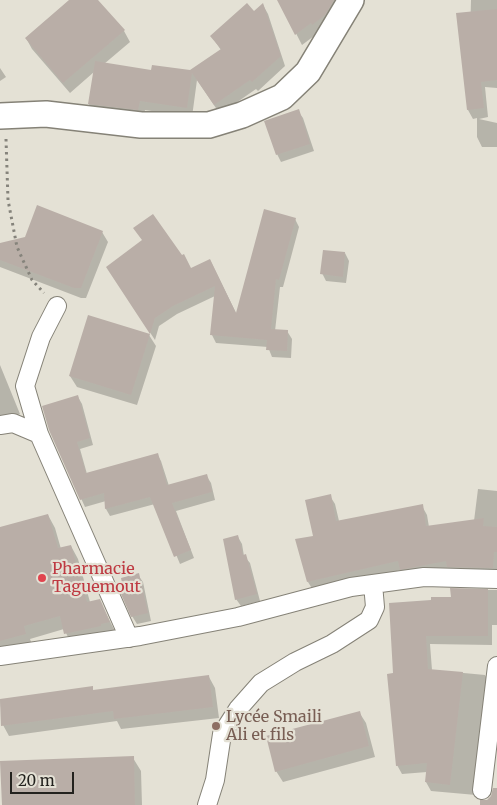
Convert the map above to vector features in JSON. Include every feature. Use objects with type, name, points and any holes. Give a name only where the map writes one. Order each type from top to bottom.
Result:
[{"type":"main road","points":[[3,116],[46,114],[141,126],[180,126],[209,125],[242,115],[282,97],[308,72],[351,0]]},
{"type":"street","points":[[57,306],[41,337],[25,386],[39,434],[129,638]]},
{"type":"street","points":[[0,426],[13,423],[39,434]]},
{"type":"street","points":[[0,656],[129,638],[238,617],[351,587],[424,577],[497,580]]},
{"type":"street","points":[[206,805],[215,780],[222,734],[238,710],[261,683],[295,662],[332,644],[369,620],[375,607],[373,584]]},
{"type":"street","points":[[482,790],[497,666]]},
{"type":"path","points":[[3,116],[8,200],[17,247],[32,280],[57,306]]},
{"type":"building","points":[[69,0],[98,0],[125,30],[63,83],[25,38]]},
{"type":"building","points":[[277,0],[334,0],[325,15],[295,35]]},
{"type":"building","points":[[247,3],[254,11],[263,3],[281,56],[252,82],[250,80],[214,105],[192,73],[187,108],[140,101],[138,110],[88,104],[95,61],[151,70],[152,65],[190,70],[221,49],[210,36]]},
{"type":"building","points":[[497,9],[497,80],[481,82],[484,108],[467,110],[456,13]]},
{"type":"building","points":[[299,109],[310,144],[276,155],[264,121]]},
{"type":"building","points":[[37,205],[103,231],[81,288],[74,288],[0,260],[0,243],[25,237]]},
{"type":"building","points":[[264,209],[296,218],[279,280],[276,279],[271,329],[288,330],[287,351],[266,350],[267,340],[210,335],[215,286],[173,306],[155,318],[150,334],[106,267],[142,240],[133,228],[153,214],[182,255],[184,254],[191,268],[210,259],[236,313]]},
{"type":"building","points":[[323,250],[345,252],[343,277],[320,274]]},
{"type":"building","points":[[88,315],[150,334],[131,395],[69,376]]},
{"type":"building","points":[[78,395],[90,438],[77,442],[86,473],[158,453],[167,485],[207,474],[212,492],[172,503],[191,550],[174,557],[150,497],[105,509],[104,493],[80,500],[49,430],[42,406]]},
{"type":"building","points":[[331,494],[336,521],[423,504],[426,526],[484,518],[483,526],[497,527],[497,552],[494,552],[493,568],[447,567],[446,561],[400,570],[398,561],[307,582],[295,539],[313,536],[305,500]]},
{"type":"building","name":"Pharmacie Taguemout","points":[[48,514],[58,548],[71,545],[87,602],[100,599],[110,622],[101,624],[101,626],[64,634],[60,616],[24,626],[26,634],[0,641],[0,527]]},
{"type":"building","points":[[238,535],[243,555],[246,554],[257,594],[235,600],[223,539]]},
{"type":"building","points":[[139,573],[148,613],[131,617],[121,594],[124,593],[121,578]]},
{"type":"building","points":[[450,588],[488,589],[488,636],[426,636],[428,669],[463,672],[450,785],[425,782],[427,763],[396,766],[387,674],[393,673],[389,603],[431,600],[431,597],[451,597]]},
{"type":"building","points":[[209,675],[213,707],[114,719],[113,711],[1,726],[0,699],[93,686],[93,690]]},
{"type":"building","points":[[360,711],[369,746],[275,772],[266,736]]},
{"type":"building","points":[[134,756],[135,805],[2,805],[0,761]]},
{"type":"building","points":[[493,788],[497,788],[497,805],[480,805],[480,800],[487,800],[491,796]]},
{"type":"place","name":"Pharmacie Taguemout","points":[[42,578]]},
{"type":"place","name":"Lycée Smaili Ali et fils","points":[[216,726]]}]
